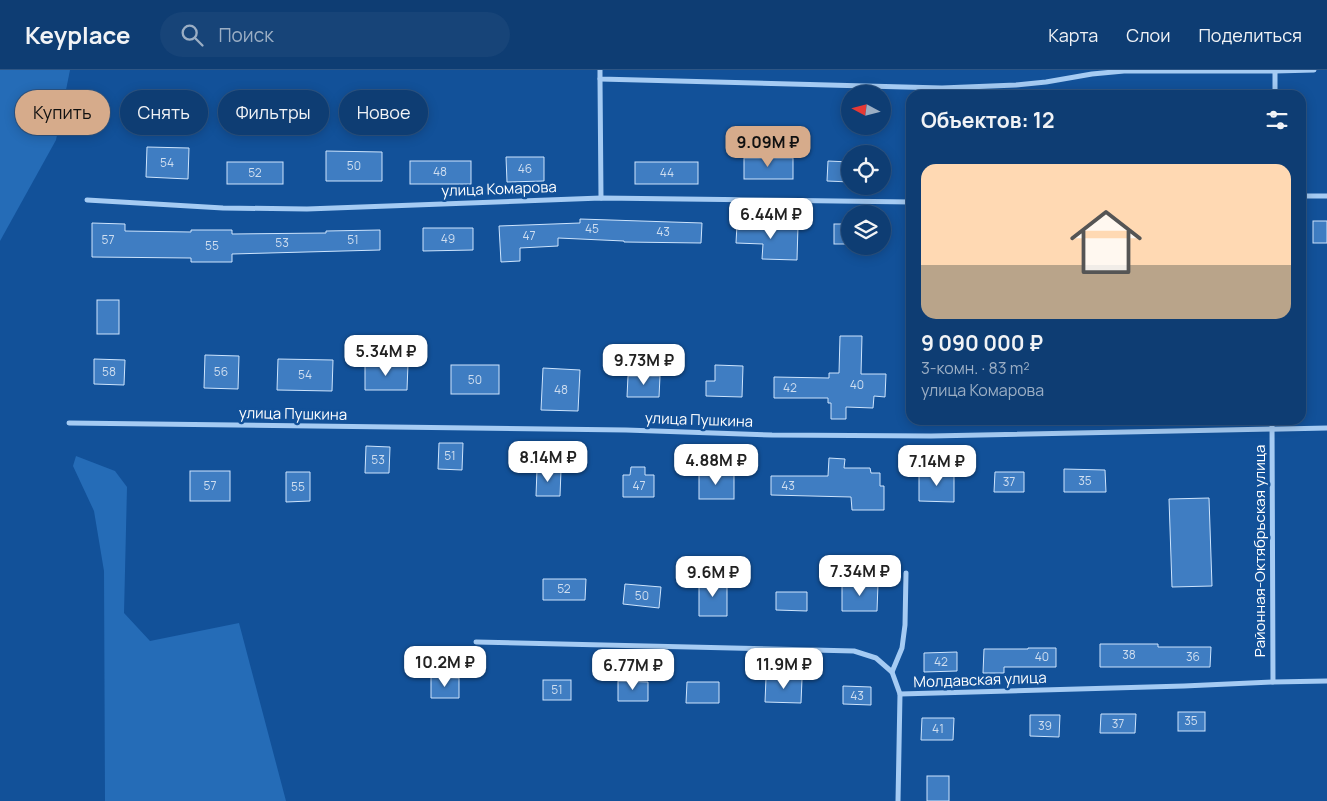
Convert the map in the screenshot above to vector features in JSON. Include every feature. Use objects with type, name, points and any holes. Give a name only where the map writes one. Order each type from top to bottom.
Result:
[{"type":"street","points":[[600,70],[601,198]]},
{"type":"street","points":[[600,79],[942,88],[1016,85],[1124,71],[1314,70]]},
{"type":"street","points":[[1275,71],[1275,90]]},
{"type":"street","points":[[1306,196],[1327,196]]},
{"type":"street","name":"улица Комарова","points":[[87,200],[223,208],[307,209],[601,198],[906,202]]},
{"type":"street","name":"улица Пушкина","points":[[70,424],[626,430],[772,435],[931,436],[1327,428]]},
{"type":"street","name":"Районная-Октябрьская улица","points":[[1272,428],[1273,682]]},
{"type":"street","points":[[892,672],[902,648],[905,625],[906,573]]},
{"type":"street","name":"Молдавская улица","points":[[476,642],[854,651],[876,658],[892,672],[900,694],[1327,681]]},
{"type":"street","points":[[898,801],[900,694]]},
{"type":"shaded area","points":[[0,70],[70,70],[66,90],[15,90],[15,135],[57,135],[0,241]]},
{"type":"shaded area","points":[[76,456],[115,471],[127,487],[124,613],[150,641],[239,623],[286,801],[105,801],[104,571],[94,511],[73,466]]},
{"type":"building","points":[[147,147],[189,148],[188,179],[146,177]]},
{"type":"building","points":[[326,151],[382,152],[382,181],[326,181]]},
{"type":"building","points":[[506,157],[544,157],[544,181],[507,182]]},
{"type":"building","points":[[744,158],[793,158],[793,179],[744,179]]},
{"type":"building","points":[[410,161],[471,161],[471,184],[410,184]]},
{"type":"building","points":[[828,161],[841,162],[841,182],[827,181]]},
{"type":"building","points":[[227,162],[283,162],[283,184],[227,184]]},
{"type":"building","points":[[635,162],[698,162],[698,184],[635,184]]},
{"type":"building","points":[[580,219],[702,223],[701,243],[624,242],[558,238],[558,246],[520,248],[520,261],[501,262],[499,226],[580,223]]},
{"type":"building","points":[[1313,221],[1327,221],[1327,243],[1313,243]]},
{"type":"building","points":[[92,223],[125,224],[125,231],[191,232],[191,230],[232,230],[232,234],[326,233],[326,231],[380,230],[380,250],[232,254],[232,262],[191,262],[191,258],[92,257]]},
{"type":"building","points":[[737,224],[798,226],[797,260],[762,259],[763,244],[736,243]]},
{"type":"building","points":[[834,224],[841,224],[841,244],[834,244]]},
{"type":"building","points":[[423,228],[473,228],[473,250],[423,251]]},
{"type":"building","points":[[97,300],[119,300],[119,334],[97,334]]},
{"type":"building","points":[[840,336],[862,336],[861,374],[886,374],[885,397],[874,396],[873,408],[846,407],[846,419],[831,419],[831,403],[828,403],[828,398],[774,398],[774,377],[829,378],[829,373],[839,373]]},
{"type":"building","points":[[205,355],[239,356],[238,389],[204,388]]},
{"type":"building","points":[[94,359],[125,360],[124,385],[94,384]]},
{"type":"building","points":[[278,359],[333,360],[332,391],[277,390]]},
{"type":"building","points":[[365,363],[408,364],[407,390],[365,390]]},
{"type":"building","points":[[451,365],[499,365],[499,394],[451,394]]},
{"type":"building","points":[[715,365],[743,366],[742,397],[706,396],[706,381],[715,381]]},
{"type":"building","points":[[543,368],[580,370],[578,411],[541,410]]},
{"type":"building","points":[[628,376],[660,376],[659,397],[627,397]]},
{"type":"building","points":[[439,443],[463,443],[462,470],[438,469]]},
{"type":"building","points":[[366,446],[390,447],[389,473],[365,473]]},
{"type":"building","points":[[829,458],[845,459],[844,468],[870,468],[871,473],[880,473],[880,486],[884,486],[884,510],[852,510],[851,497],[771,495],[771,476],[828,476]]},
{"type":"building","points":[[631,467],[645,467],[645,475],[654,475],[654,497],[623,497],[623,475],[630,475]]},
{"type":"building","points":[[537,469],[561,470],[560,496],[536,496]]},
{"type":"building","points":[[1064,469],[1105,470],[1106,492],[1064,492]]},
{"type":"building","points":[[190,471],[230,471],[230,501],[190,501]]},
{"type":"building","points":[[286,472],[310,472],[310,501],[286,502]]},
{"type":"building","points":[[919,472],[954,472],[954,502],[919,501]]},
{"type":"building","points":[[995,472],[1024,472],[1024,492],[994,492]]},
{"type":"building","points":[[699,473],[734,473],[734,499],[699,499]]},
{"type":"building","points":[[1209,498],[1212,586],[1172,587],[1169,499]]},
{"type":"building","points":[[543,579],[586,579],[585,600],[543,600]]},
{"type":"building","points":[[699,580],[727,581],[727,616],[699,616]]},
{"type":"building","points":[[625,584],[661,587],[659,608],[623,604]]},
{"type":"building","points":[[842,584],[878,584],[877,611],[842,611]]},
{"type":"building","points":[[776,592],[807,592],[807,611],[776,610]]},
{"type":"building","points":[[1100,644],[1158,644],[1158,647],[1211,647],[1210,667],[1100,667]]},
{"type":"building","points":[[1056,648],[1056,667],[1004,667],[1004,673],[983,673],[984,649]]},
{"type":"building","points":[[957,652],[957,671],[924,672],[924,653]]},
{"type":"building","points":[[431,677],[459,678],[459,698],[431,698]]},
{"type":"building","points":[[766,678],[802,679],[801,703],[765,702]]},
{"type":"building","points":[[543,680],[571,680],[571,700],[543,700]]},
{"type":"building","points":[[618,681],[648,682],[648,701],[618,701]]},
{"type":"building","points":[[687,682],[719,682],[719,703],[686,703]]},
{"type":"building","points":[[843,686],[871,687],[871,705],[843,704]]},
{"type":"building","points":[[1178,712],[1205,712],[1205,731],[1178,731]]},
{"type":"building","points":[[1101,714],[1136,714],[1135,733],[1100,733]]},
{"type":"building","points":[[1030,715],[1060,715],[1059,737],[1030,736]]},
{"type":"building","points":[[922,718],[954,718],[953,740],[921,740]]},
{"type":"building","points":[[927,776],[949,776],[949,801],[927,801]]}]
